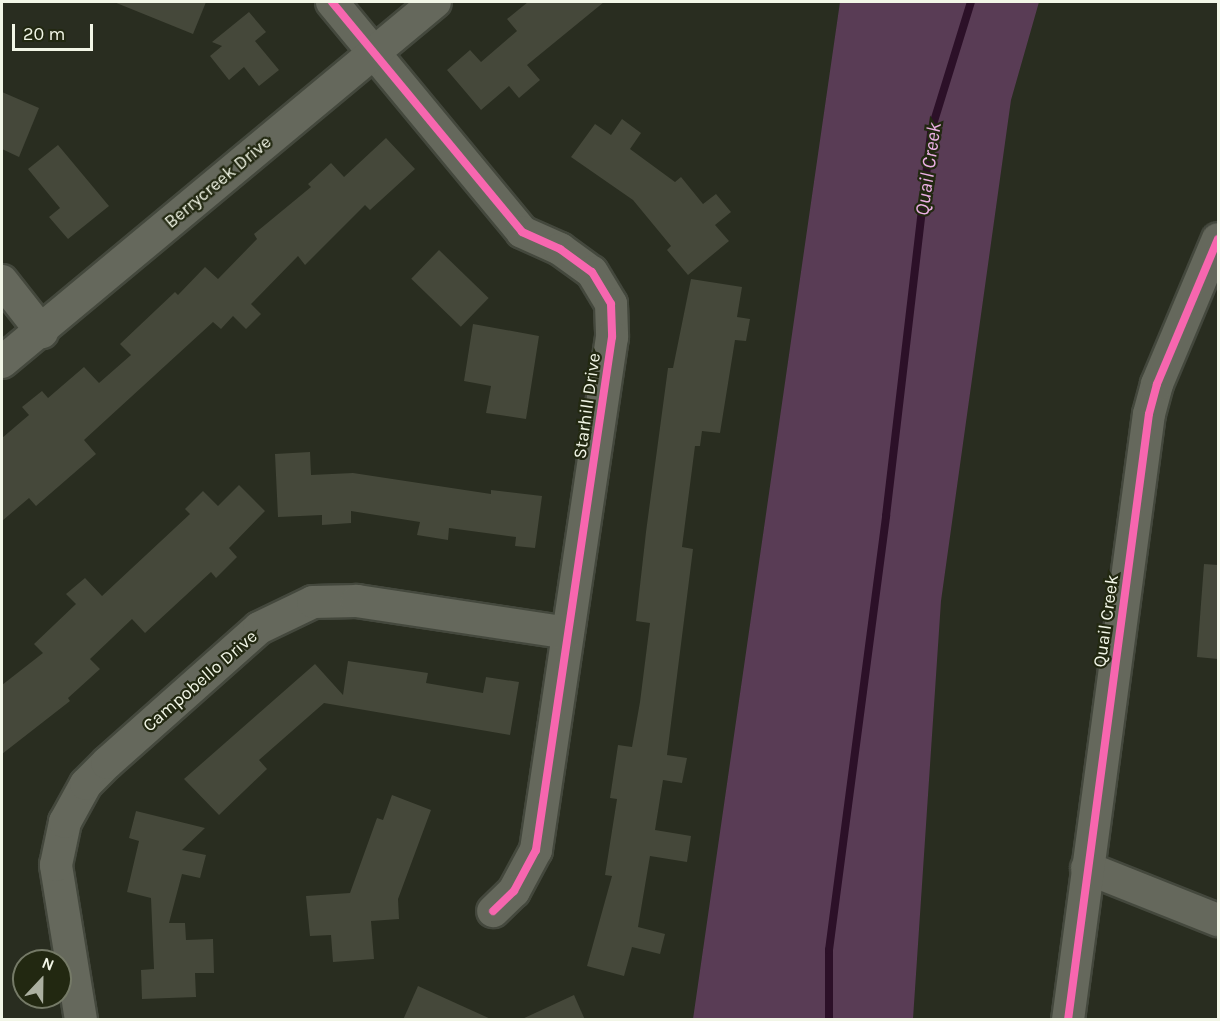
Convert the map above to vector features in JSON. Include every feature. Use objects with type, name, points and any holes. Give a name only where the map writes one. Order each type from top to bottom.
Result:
[{"type":"street","name":"Starhill Drive","points":[[332,2],[522,232],[560,249],[592,272],[611,304],[612,337],[536,850],[514,891],[493,911]]},
{"type":"street","name":"Berrycreek Drive","points":[[2,362],[42,332],[373,51],[435,2]]},
{"type":"street","name":"Quail Creek","points":[[1068,1020],[1149,414],[1157,384],[1218,239]]},
{"type":"street","points":[[2,281],[42,332]]},
{"type":"street","name":"Campobello Drive","points":[[81,1020],[56,865],[65,822],[86,784],[259,628],[313,602],[357,601],[568,633]]},
{"type":"street","points":[[1087,868],[1218,920]]},
{"type":"shaded area","points":[[840,2],[1039,2],[1011,100],[941,601],[913,1019],[693,1019]]},
{"type":"building","points":[[114,2],[206,2],[193,34]]},
{"type":"building","points":[[528,2],[604,2],[527,65],[540,80],[519,98],[509,86],[481,110],[447,70],[470,50],[481,62],[517,31],[507,19]]},
{"type":"building","points":[[249,12],[266,32],[255,41],[279,70],[259,86],[244,67],[229,80],[210,56],[222,46],[212,42]]},
{"type":"building","points":[[2,92],[39,108],[19,157],[2,149]]},
{"type":"building","points":[[622,119],[641,133],[630,149],[675,182],[681,177],[703,204],[716,194],[731,212],[715,225],[729,241],[688,275],[667,250],[671,246],[633,200],[571,157],[595,124],[611,135]]},
{"type":"building","points":[[386,138],[415,169],[370,210],[365,205],[305,265],[298,256],[251,304],[261,314],[246,329],[233,316],[221,329],[213,322],[84,440],[96,454],[36,506],[29,498],[2,521],[2,438],[29,415],[22,407],[42,391],[48,398],[84,367],[99,383],[131,355],[120,344],[175,292],[178,295],[205,267],[218,279],[257,239],[254,234],[311,187],[308,184],[331,163],[344,177]]},
{"type":"building","points":[[58,145],[109,206],[68,239],[49,217],[60,208],[28,169]]},
{"type":"building","points":[[439,250],[489,298],[461,327],[411,279]]},
{"type":"building","points":[[691,279],[742,287],[737,317],[750,319],[746,341],[735,340],[720,433],[702,431],[700,446],[695,446],[682,547],[693,549],[667,755],[687,758],[682,783],[663,780],[655,830],[691,836],[687,862],[650,856],[638,927],[665,934],[660,954],[632,947],[624,976],[587,966],[612,876],[605,875],[617,799],[610,798],[618,745],[632,747],[640,702],[650,623],[636,621],[646,532],[668,368],[673,368]]},
{"type":"building","points":[[473,324],[539,336],[526,419],[486,413],[491,386],[464,381]]},
{"type":"building","points":[[310,452],[311,475],[353,473],[491,494],[491,490],[542,496],[535,548],[515,546],[516,537],[449,528],[448,540],[417,535],[420,522],[351,511],[351,523],[322,525],[322,515],[278,517],[275,454]]},
{"type":"building","points":[[239,485],[265,511],[229,548],[237,557],[216,578],[211,572],[145,633],[132,619],[90,659],[100,669],[68,698],[70,701],[2,754],[2,685],[43,653],[34,644],[76,604],[66,594],[85,578],[102,596],[190,514],[185,509],[203,491],[218,506]]},
{"type":"building","points":[[1204,564],[1218,565],[1218,659],[1197,657]]},
{"type":"building","points":[[348,661],[428,673],[426,683],[483,693],[486,677],[519,682],[510,735],[324,703],[259,760],[267,769],[219,815],[184,779],[315,664],[343,695]]},
{"type":"building","points":[[392,795],[431,810],[398,899],[399,919],[371,921],[374,959],[333,962],[331,935],[310,936],[306,896],[350,893],[377,818],[383,820]]},
{"type":"building","points":[[136,811],[205,828],[182,850],[206,855],[200,878],[182,874],[169,923],[185,923],[186,940],[213,939],[214,973],[195,973],[196,997],[142,999],[141,970],[154,969],[151,898],[127,892],[139,841],[129,838]]},
{"type":"building","points":[[418,986],[493,1020],[403,1020]]},
{"type":"building","points":[[574,995],[585,1020],[520,1020]]},
{"type":"waterway","name":"Quail Creek","points":[[829,1020],[829,950],[886,516],[931,131],[971,2]]},
{"type":"cycle path","points":[[332,2],[522,232],[560,249],[592,272],[611,304],[612,337],[536,850],[514,891],[493,911]]},
{"type":"cycle path","points":[[1068,1020],[1149,414],[1157,384],[1218,239]]}]
